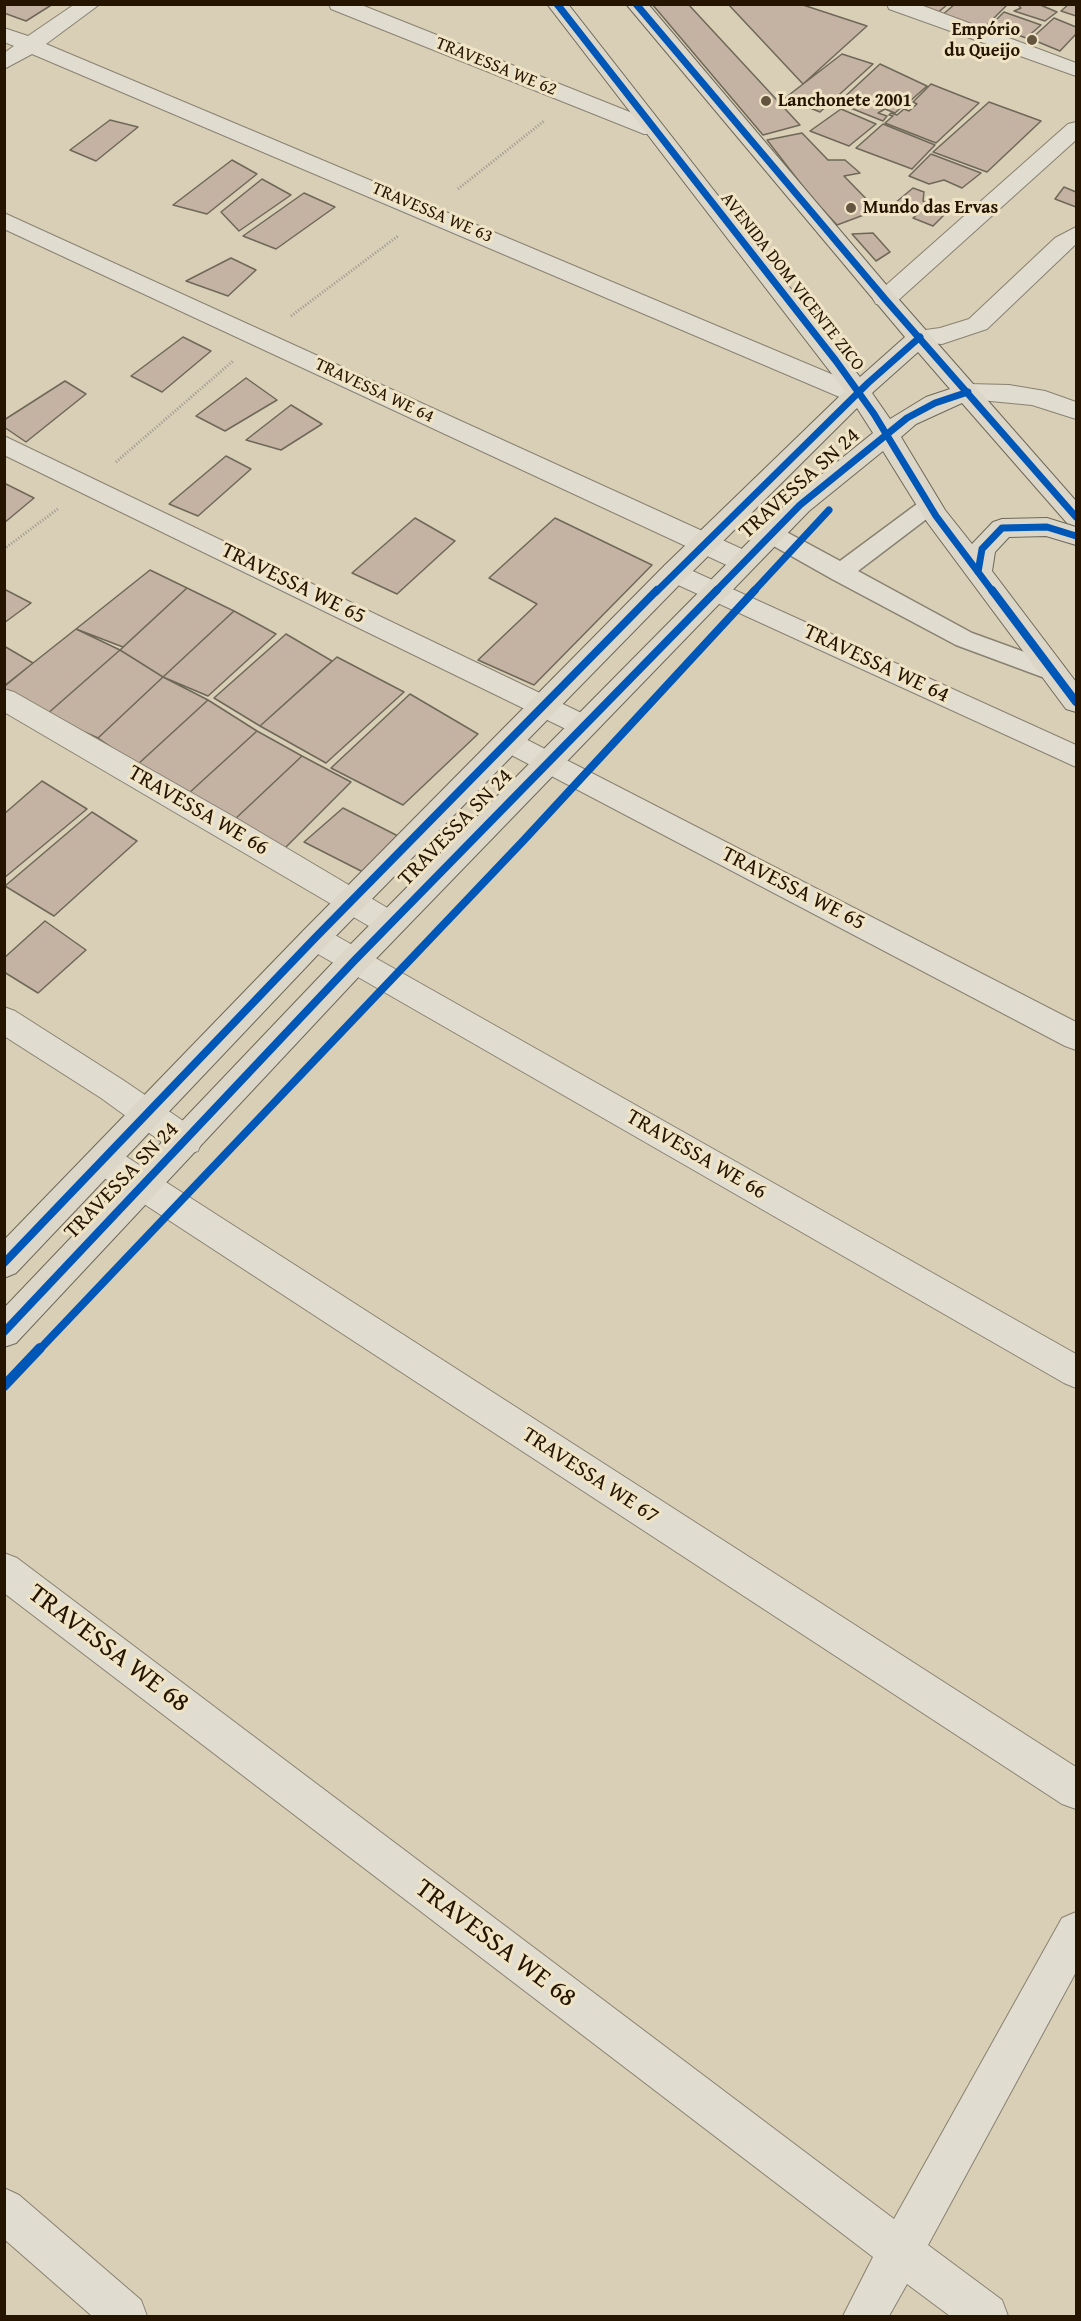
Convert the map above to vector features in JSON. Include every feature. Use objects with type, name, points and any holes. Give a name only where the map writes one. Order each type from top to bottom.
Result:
[{"type":"main road","name":"AVENIDA DOM VICENTE ZICO","points":[[557,4],[652,129],[836,361],[929,506],[1077,702]]},
{"type":"main road","points":[[636,4],[885,299],[1077,517]]},
{"type":"main road","name":"TRAVESSA SN 24","points":[[4,1263],[315,938],[675,572],[920,337]]},
{"type":"main road","name":"TRAVESSA SN 24","points":[[4,1332],[354,961],[743,561],[833,476],[885,435],[922,410],[968,392]]},
{"type":"main road","points":[[978,572],[982,549],[1002,528],[1047,527],[1077,536]]},
{"type":"street","points":[[4,63],[90,4]]},
{"type":"street","name":"TRAVESSA WE 62","points":[[339,4],[652,129]]},
{"type":"street","points":[[897,4],[1077,70]]},
{"type":"street","name":"TRAVESSA WE 63","points":[[4,34],[858,395]]},
{"type":"street","points":[[885,299],[1077,129]]},
{"type":"street","name":"TRAVESSA WE 64","points":[[4,220],[743,561]]},
{"type":"street","points":[[920,337],[952,334],[978,324],[1063,243],[1077,234]]},
{"type":"street","points":[[968,392],[1009,393],[1036,397],[1077,411]]},
{"type":"street","name":"TRAVESSA WE 65","points":[[4,444],[582,725]]},
{"type":"street","name":"TRAVESSA WE 64","points":[[675,572],[1077,757]]},
{"type":"street","name":"TRAVESSA WE 66","points":[[4,699],[226,826],[390,924]]},
{"type":"street","name":"TRAVESSA WE 65","points":[[510,742],[1077,1037]]},
{"type":"street","name":"TRAVESSA WE 66","points":[[315,938],[1077,1372]]},
{"type":"street","points":[[4,1020],[112,1089],[186,1141]]},
{"type":"street","name":"TRAVESSA WE 67","points":[[104,1160],[1077,1790]]},
{"type":"street","name":"TRAVESSA WE 68","points":[[4,1570],[986,2316]]},
{"type":"street","points":[[866,2316],[1077,1932]]},
{"type":"street","points":[[4,2210],[125,2316]]},
{"type":"lane","points":[[840,573],[929,506]]},
{"type":"lane","points":[[771,534],[964,639],[1054,672]]},
{"type":"building","points":[[4,4],[53,4],[26,21],[4,13]]},
{"type":"building","points":[[652,4],[688,4],[800,125],[763,135]]},
{"type":"building","points":[[728,4],[800,4],[867,26],[803,84]]},
{"type":"building","points":[[907,4],[948,4],[935,15]]},
{"type":"building","points":[[955,4],[1008,4],[981,31],[941,16]]},
{"type":"building","points":[[1017,4],[1038,4],[1057,12],[1045,21],[1014,11],[1021,8]]},
{"type":"building","points":[[1069,4],[1076,4],[1076,16],[1061,11]]},
{"type":"building","points":[[1004,12],[1041,25],[1026,38],[991,25]]},
{"type":"building","points":[[1054,18],[1076,27],[1076,34],[1060,51],[1031,39]]},
{"type":"building","points":[[842,54],[873,64],[820,112],[785,98]]},
{"type":"building","points":[[880,64],[927,86],[909,102],[885,93],[881,96],[904,105],[895,113],[885,109],[878,113],[887,116],[883,121],[838,103]]},
{"type":"building","points":[[931,84],[979,103],[936,143],[885,123],[893,116],[889,115],[891,113],[897,115],[904,109],[909,111],[917,104],[913,102]]},
{"type":"building","points":[[989,102],[1041,121],[987,172],[933,152]]},
{"type":"building","points":[[841,109],[876,124],[849,146],[810,131]]},
{"type":"building","points":[[110,120],[138,127],[96,161],[70,150]]},
{"type":"building","points":[[883,124],[935,145],[912,169],[856,148]]},
{"type":"building","points":[[802,133],[828,160],[845,160],[860,173],[844,176],[877,210],[837,225],[811,197],[767,140]]},
{"type":"building","points":[[931,154],[981,173],[962,188],[944,180],[929,184],[909,176]]},
{"type":"building","points":[[232,160],[257,174],[207,214],[173,205]]},
{"type":"building","points":[[262,179],[291,195],[239,231],[221,212]]},
{"type":"building","points":[[1064,187],[1076,192],[1076,207],[1055,199]]},
{"type":"building","points":[[913,188],[924,192],[923,201],[947,212],[933,226],[913,218],[923,210],[913,204],[899,207],[895,203]]},
{"type":"building","points":[[304,193],[335,207],[276,249],[243,236]]},
{"type":"building","points":[[873,233],[890,252],[876,261],[852,234]]},
{"type":"building","points":[[231,258],[256,270],[228,296],[186,281]]},
{"type":"building","points":[[183,337],[211,351],[162,392],[131,376]]},
{"type":"building","points":[[246,378],[277,400],[225,431],[196,416]]},
{"type":"building","points":[[65,381],[86,394],[26,442],[4,427],[4,420]]},
{"type":"building","points":[[291,405],[322,424],[281,450],[246,440]]},
{"type":"building","points":[[226,456],[251,469],[198,516],[169,504]]},
{"type":"building","points":[[4,483],[34,498],[4,523]]},
{"type":"building","points":[[415,518],[455,541],[397,594],[352,573]]},
{"type":"building","points":[[555,518],[652,565],[534,685],[478,660],[537,604],[489,578]]},
{"type":"building","points":[[150,570],[187,588],[123,647],[76,629]]},
{"type":"building","points":[[187,588],[234,611],[163,677],[120,650]]},
{"type":"building","points":[[4,589],[31,603],[4,623]]},
{"type":"building","points":[[234,611],[276,634],[208,696],[163,677]]},
{"type":"building","points":[[76,629],[120,650],[46,715],[4,692],[4,686]]},
{"type":"building","points":[[286,634],[332,661],[260,726],[214,698]]},
{"type":"building","points":[[4,646],[33,663],[5,686],[4,685]]},
{"type":"building","points":[[120,650],[163,677],[98,738],[46,715]]},
{"type":"building","points":[[337,657],[404,692],[326,763],[260,726]]},
{"type":"building","points":[[163,677],[208,700],[137,765],[98,738]]},
{"type":"building","points":[[410,694],[478,734],[403,805],[331,768]]},
{"type":"building","points":[[208,700],[257,731],[189,793],[137,765]]},
{"type":"building","points":[[257,731],[302,756],[234,820],[189,793]]},
{"type":"building","points":[[302,756],[351,782],[284,849],[234,820]]},
{"type":"building","points":[[42,781],[87,809],[4,878],[4,814]]},
{"type":"building","points":[[343,808],[398,836],[365,873],[304,842]]},
{"type":"building","points":[[92,812],[137,841],[54,916],[5,886]]},
{"type":"building","points":[[45,921],[86,950],[38,993],[4,972],[4,958]]},
{"type":"cycle path","points":[[557,4],[836,361],[874,414],[936,516],[1076,702]]},
{"type":"cycle path","points":[[636,4],[885,299],[1076,517]]},
{"type":"cycle path","points":[[4,1263],[315,938],[675,572],[868,383],[920,337]]},
{"type":"cycle path","points":[[4,1332],[354,961],[800,505],[907,418],[935,403],[968,392]]},
{"type":"cycle path","points":[[4,1386],[524,840],[829,510]]},
{"type":"cycle path","points":[[978,572],[982,549],[1002,528],[1047,527],[1076,536]]},
{"type":"place","name":"Empório du Queijo","points":[[1032,40]]},
{"type":"place","name":"Lanchonete 2001","points":[[766,101]]},
{"type":"place","name":"Mundo das Ervas","points":[[851,208]]}]
